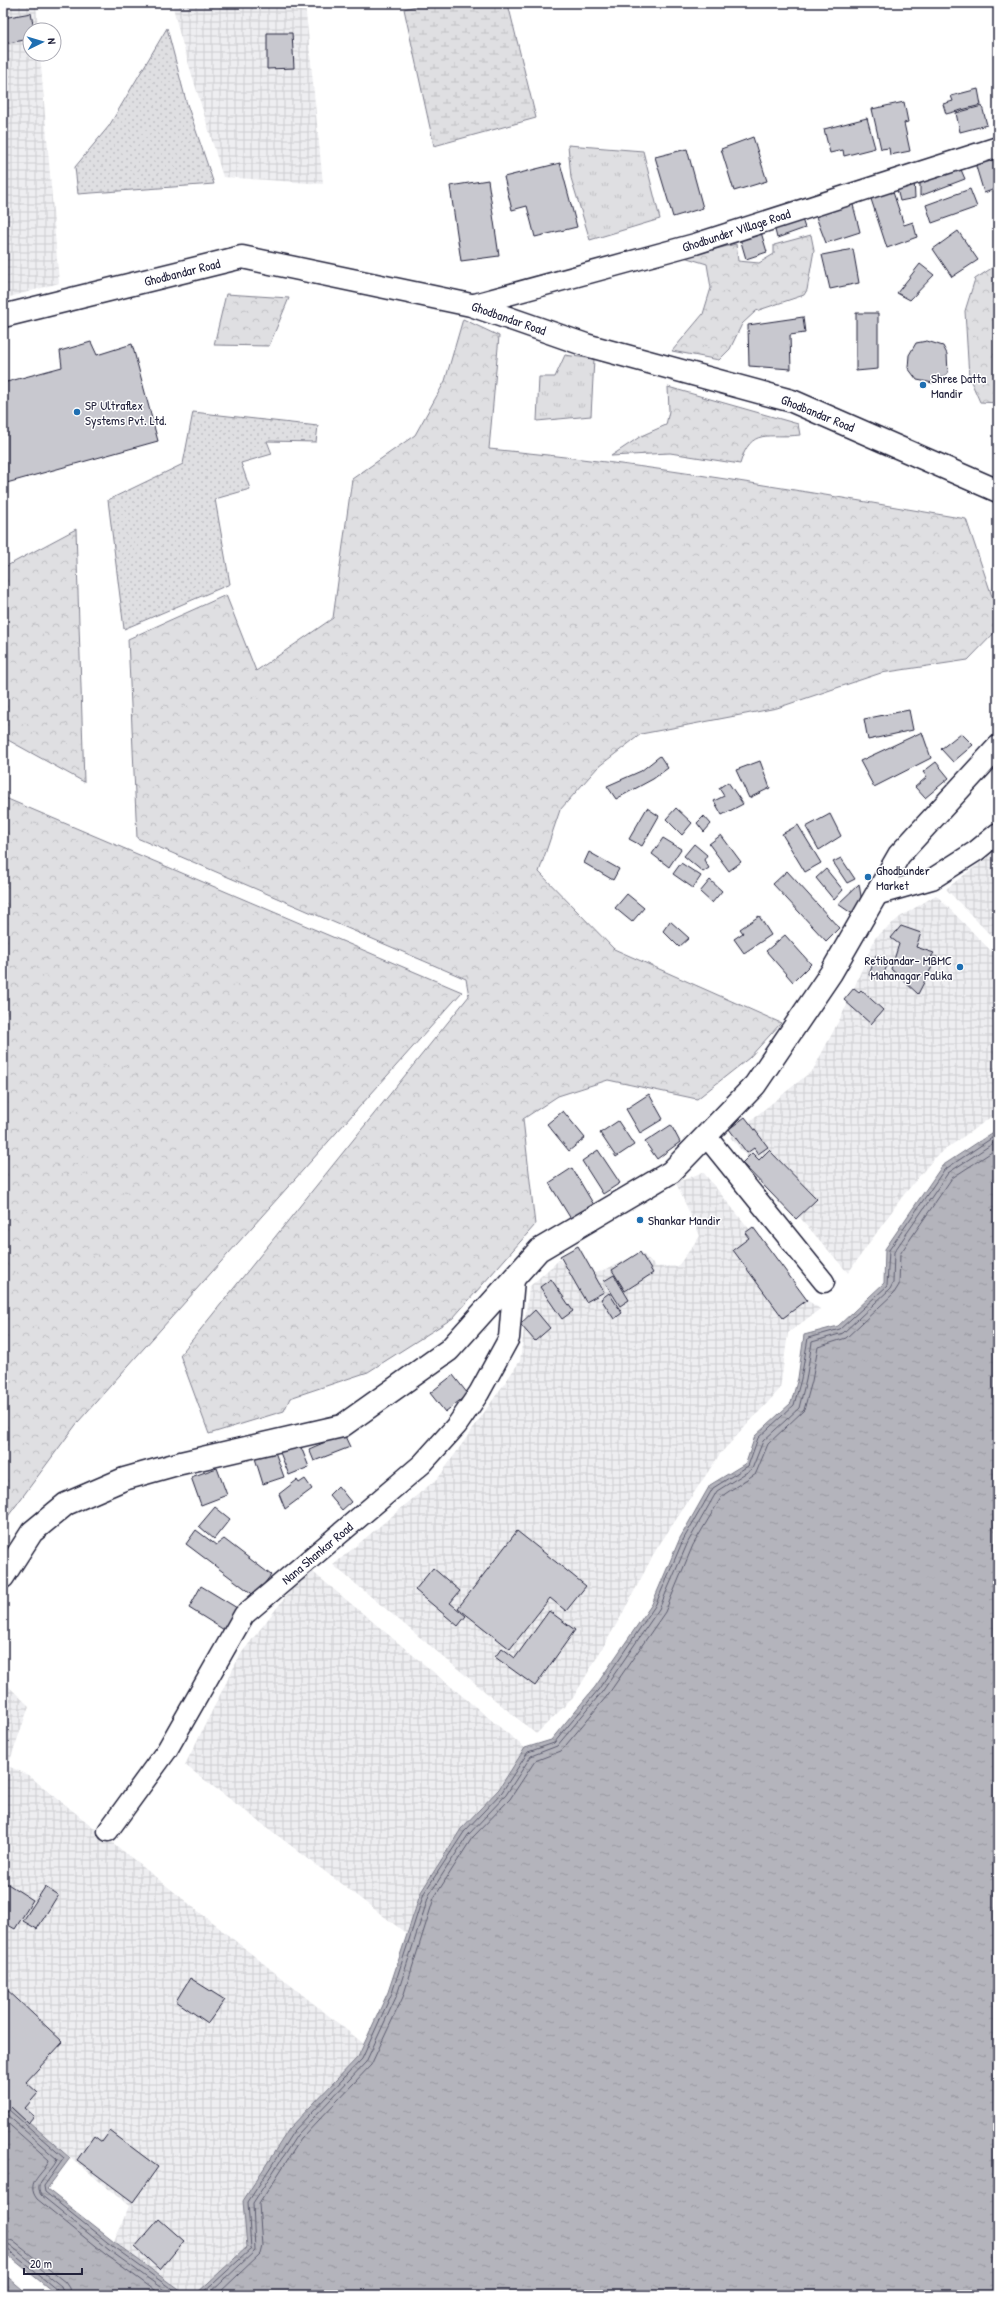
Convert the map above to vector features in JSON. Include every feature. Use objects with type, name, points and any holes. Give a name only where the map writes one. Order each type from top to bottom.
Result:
[{"type":"street","name":"Ghodbunder Village Road","points":[[471,305],[695,244],[998,147]]},
{"type":"street","name":"Ghodbandar Road","points":[[3,316],[242,257],[471,305],[586,345],[792,401],[998,491]]},
{"type":"street","points":[[3,1577],[32,1532],[66,1504],[124,1478],[181,1463],[342,1426],[449,1350],[539,1250],[671,1172],[755,1085],[831,973],[899,854],[998,747]]},
{"type":"street","points":[[876,895],[932,879],[976,851],[998,833]]},
{"type":"street","points":[[706,1136],[824,1282]]},
{"type":"street","name":"Nana Shankar Road","points":[[108,1831],[167,1750],[244,1615],[422,1464],[457,1425],[479,1393],[509,1338],[514,1279]]},
{"type":"shaded area","points":[[3,3],[36,3],[37,22],[22,22],[22,62],[41,62],[59,283],[3,299]]},
{"type":"shaded area","points":[[172,3],[305,3],[323,184],[223,177],[179,32]]},
{"type":"shaded area","points":[[998,849],[998,943],[946,889]]},
{"type":"shaded area","points":[[936,895],[998,958],[998,1112],[936,1156],[902,1197],[848,1273],[730,1137],[813,1070],[846,1007],[875,938],[900,917]]},
{"type":"shaded area","points":[[703,1172],[807,1300],[820,1309],[788,1333],[780,1389],[720,1454],[657,1548],[620,1618],[573,1698],[536,1734],[333,1565],[439,1477],[520,1361],[529,1287],[559,1260],[585,1278],[642,1253],[656,1267],[678,1266],[700,1236],[676,1183]]},
{"type":"shaded area","points":[[308,1568],[525,1748],[499,1789],[461,1829],[421,1892],[407,1934],[185,1765],[240,1655]]},
{"type":"shaded area","points":[[3,1681],[29,1706],[8,1766],[28,1775],[364,2044],[358,2057],[243,2201],[247,2247],[195,2295],[186,2295],[114,2242],[129,2206],[3,2101]]},
{"type":"green space","points":[[428,3],[508,4],[536,118],[434,146],[404,9]]},
{"type":"green space","points":[[167,28],[186,101],[214,184],[78,194],[75,167],[109,126]]},
{"type":"green space","points":[[568,145],[643,151],[660,219],[590,240],[571,178]]},
{"type":"green space","points":[[811,235],[814,250],[807,290],[804,295],[756,311],[742,324],[730,349],[719,360],[672,351],[703,314],[711,288],[707,264],[684,257],[736,244],[738,261],[759,263],[774,254],[774,245]]},
{"type":"green space","points":[[998,264],[998,403],[980,402],[969,377],[965,311],[975,279]]},
{"type":"green space","points":[[226,294],[289,298],[269,346],[214,345]]},
{"type":"green space","points":[[463,319],[499,336],[489,449],[609,462],[788,489],[966,519],[998,614],[998,629],[968,660],[881,673],[777,708],[641,734],[598,767],[560,810],[539,872],[614,949],[781,1023],[749,1058],[697,1099],[608,1080],[558,1096],[523,1119],[535,1225],[453,1318],[368,1372],[290,1398],[284,1411],[209,1434],[180,1355],[469,996],[466,979],[137,838],[128,639],[226,595],[256,671],[333,618],[352,479],[415,435],[445,381]]},
{"type":"green space","points":[[565,355],[594,359],[591,416],[537,421],[539,377],[555,377]]},
{"type":"green space","points":[[668,387],[798,424],[800,435],[770,436],[755,439],[744,452],[740,464],[670,453],[611,456],[641,436],[666,425],[669,411]]},
{"type":"green space","points":[[193,412],[318,426],[316,442],[267,441],[272,454],[241,463],[250,489],[215,499],[230,584],[124,629],[108,500],[183,464]]},
{"type":"green space","points":[[76,529],[84,782],[8,740],[3,741],[3,568]]},
{"type":"green space","points":[[3,797],[462,992],[78,1422],[3,1523]]},
{"type":"water","points":[[998,1129],[998,2295],[195,2295],[247,2247],[243,2201],[289,2129],[358,2057],[388,1992],[421,1892],[461,1829],[499,1789],[525,1748],[551,1740],[595,1687],[652,1604],[680,1538],[710,1485],[746,1463],[755,1436],[791,1403],[798,1378],[804,1335],[838,1326],[884,1283],[885,1249],[942,1166]]},
{"type":"water","points":[[3,2099],[70,2158],[47,2189],[114,2242],[186,2295],[57,2295],[3,2251]]},
{"type":"water","points":[[3,2273],[29,2295],[3,2295]]},
{"type":"building","points":[[31,13],[33,22],[22,22],[22,40],[3,44],[3,18]]},
{"type":"building","points":[[267,33],[292,33],[294,68],[267,69]]},
{"type":"building","points":[[978,89],[981,105],[946,114],[943,104],[953,101],[951,96]]},
{"type":"building","points":[[904,102],[908,122],[904,123],[910,151],[890,155],[889,148],[881,149],[872,109]]},
{"type":"building","points":[[982,106],[987,125],[960,132],[956,113]]},
{"type":"building","points":[[867,118],[875,148],[844,156],[843,150],[830,153],[824,129]]},
{"type":"building","points":[[753,137],[767,181],[734,191],[721,149]]},
{"type":"building","points":[[687,149],[703,208],[673,217],[655,157]]},
{"type":"building","points":[[998,156],[998,188],[984,193],[975,163]]},
{"type":"building","points":[[560,163],[577,227],[535,237],[527,206],[512,210],[504,177]]},
{"type":"building","points":[[959,165],[965,179],[920,196],[920,179]]},
{"type":"building","points":[[914,179],[915,198],[900,201],[896,185]]},
{"type":"building","points":[[488,180],[499,256],[461,261],[450,186]]},
{"type":"building","points":[[891,186],[904,225],[913,222],[917,237],[887,248],[869,193]]},
{"type":"building","points":[[970,189],[977,207],[932,223],[926,205]]},
{"type":"building","points":[[851,197],[860,232],[826,243],[813,209]]},
{"type":"building","points":[[800,213],[805,228],[777,238],[773,222]]},
{"type":"building","points":[[760,229],[767,252],[746,259],[739,235]]},
{"type":"building","points":[[958,231],[978,260],[952,277],[933,249]]},
{"type":"building","points":[[853,249],[859,283],[830,289],[822,255]]},
{"type":"building","points":[[920,264],[934,275],[910,300],[897,293]]},
{"type":"building","points":[[856,313],[878,313],[878,369],[856,371]]},
{"type":"building","points":[[803,317],[805,333],[790,335],[791,369],[749,366],[748,325]]},
{"type":"building","points":[[927,341],[943,346],[947,354],[948,373],[933,383],[917,380],[908,368],[909,355],[916,343]]},
{"type":"building","name":"SP Ultraflex Systems Pvt. Ltd.","points":[[91,342],[97,355],[132,344],[158,441],[3,484],[3,383],[62,367],[60,351]]},
{"type":"building","points":[[909,710],[913,730],[868,740],[864,719]]},
{"type":"building","points":[[922,732],[931,758],[874,787],[860,761]]},
{"type":"building","points":[[961,733],[973,745],[953,762],[941,749]]},
{"type":"building","points":[[660,756],[668,768],[653,779],[616,799],[607,786],[641,771]]},
{"type":"building","points":[[760,761],[770,788],[749,798],[736,770]]},
{"type":"building","points":[[936,762],[949,778],[925,798],[915,787],[927,777],[923,772]]},
{"type":"building","points":[[728,782],[743,804],[722,815],[714,801],[724,796],[719,788]]},
{"type":"building","points":[[647,808],[659,816],[642,846],[629,839]]},
{"type":"building","points":[[676,808],[692,823],[682,835],[666,819]]},
{"type":"building","points":[[830,814],[841,836],[819,850],[806,827]]},
{"type":"building","points":[[704,816],[711,824],[704,832],[697,823]]},
{"type":"building","points":[[798,825],[821,863],[805,872],[782,834]]},
{"type":"building","points":[[721,835],[741,862],[729,871],[709,844]]},
{"type":"building","points":[[663,838],[681,849],[669,867],[652,854]]},
{"type":"building","points":[[694,844],[707,855],[704,860],[709,868],[703,872],[684,856]]},
{"type":"building","points":[[589,852],[619,869],[613,880],[584,863]]},
{"type":"building","points":[[841,858],[855,879],[847,883],[833,862]]},
{"type":"building","points":[[681,863],[701,876],[693,888],[673,874]]},
{"type":"building","points":[[826,869],[843,890],[834,900],[816,878]]},
{"type":"building","points":[[787,871],[839,928],[826,941],[773,884]]},
{"type":"building","points":[[710,880],[722,891],[712,903],[700,892]]},
{"type":"building","points":[[859,884],[862,902],[854,915],[838,904]]},
{"type":"building","points":[[627,894],[644,908],[632,922],[615,908]]},
{"type":"building","points":[[759,916],[771,935],[744,953],[734,939],[743,933],[740,929]]},
{"type":"building","points":[[670,921],[689,938],[679,947],[663,931]]},
{"type":"building","points":[[901,926],[921,933],[916,947],[934,953],[931,957],[937,957],[918,994],[891,969],[899,944],[891,938]]},
{"type":"building","points":[[785,935],[811,964],[793,982],[766,951]]},
{"type":"building","points":[[876,955],[889,961],[881,980],[869,975]]},
{"type":"building","points":[[854,988],[859,992],[861,990],[883,1010],[871,1024],[844,1000]]},
{"type":"building","points":[[649,1094],[663,1119],[640,1133],[626,1109]]},
{"type":"building","points":[[563,1111],[585,1138],[569,1151],[547,1124]]},
{"type":"building","points":[[745,1117],[768,1147],[758,1154],[754,1148],[747,1153],[729,1129]]},
{"type":"building","points":[[618,1121],[634,1145],[616,1157],[600,1133]]},
{"type":"building","points":[[671,1125],[680,1142],[657,1159],[645,1142]]},
{"type":"building","points":[[598,1150],[620,1183],[603,1194],[582,1161]]},
{"type":"building","points":[[769,1150],[817,1199],[796,1219],[742,1163],[752,1153],[759,1160]]},
{"type":"building","points":[[572,1168],[594,1205],[571,1219],[549,1183]]},
{"type":"building","points":[[753,1227],[807,1300],[783,1318],[733,1250],[749,1238],[745,1233]]},
{"type":"building","points":[[578,1246],[604,1292],[586,1302],[560,1256]]},
{"type":"building","points":[[640,1252],[653,1273],[625,1291],[612,1270]]},
{"type":"building","points":[[614,1275],[629,1300],[620,1306],[604,1281]]},
{"type":"building","points":[[551,1279],[573,1311],[562,1319],[540,1287]]},
{"type":"building","points":[[609,1293],[622,1313],[614,1319],[601,1299]]},
{"type":"building","points":[[535,1310],[550,1328],[535,1341],[520,1324]]},
{"type":"building","points":[[453,1375],[468,1394],[445,1412],[430,1393]]},
{"type":"building","points":[[344,1434],[350,1447],[314,1461],[309,1449]]},
{"type":"building","points":[[299,1442],[309,1467],[289,1475],[279,1450]]},
{"type":"building","points":[[274,1449],[284,1477],[263,1484],[254,1455]]},
{"type":"building","points":[[217,1468],[227,1495],[201,1505],[191,1477]]},
{"type":"building","points":[[305,1479],[312,1489],[285,1509],[279,1494],[297,1480],[299,1483]]},
{"type":"building","points":[[338,1486],[351,1502],[342,1510],[329,1495]]},
{"type":"building","points":[[215,1507],[230,1519],[214,1539],[199,1526]]},
{"type":"building","points":[[196,1530],[216,1545],[224,1539],[271,1575],[255,1596],[186,1544]]},
{"type":"building","points":[[517,1531],[586,1586],[566,1611],[550,1598],[510,1649],[458,1608]]},
{"type":"building","points":[[433,1568],[460,1591],[450,1603],[466,1616],[458,1626],[415,1590]]},
{"type":"building","points":[[201,1586],[242,1611],[229,1633],[189,1608]]},
{"type":"building","points":[[549,1611],[575,1630],[535,1686],[495,1657],[502,1648],[515,1658]]},
{"type":"building","points":[[3,1881],[33,1900],[15,1929],[3,1922]]},
{"type":"building","points":[[45,1887],[58,1895],[37,1929],[23,1921]]},
{"type":"building","points":[[190,1978],[225,2000],[208,2023],[176,2001]]},
{"type":"building","points":[[3,1986],[63,2042],[26,2082],[38,2093],[25,2108],[34,2116],[28,2123],[11,2107],[3,2116]]},
{"type":"building","points":[[110,2131],[158,2167],[133,2202],[77,2160],[94,2136],[102,2142]]},
{"type":"building","points":[[159,2219],[184,2241],[160,2270],[135,2247]]},
{"type":"place","name":"Shree Datta Mandir","points":[[923,385]]},
{"type":"place","name":"SP Ultraflex Systems Pvt. Ltd.","points":[[77,412]]},
{"type":"place","name":"Ghodbunder Market","points":[[868,877]]},
{"type":"place","name":"Retibandar- MBMC Mahanagar Palika","points":[[960,967]]},
{"type":"place","name":"Shankar Mandir","points":[[640,1220]]}]
